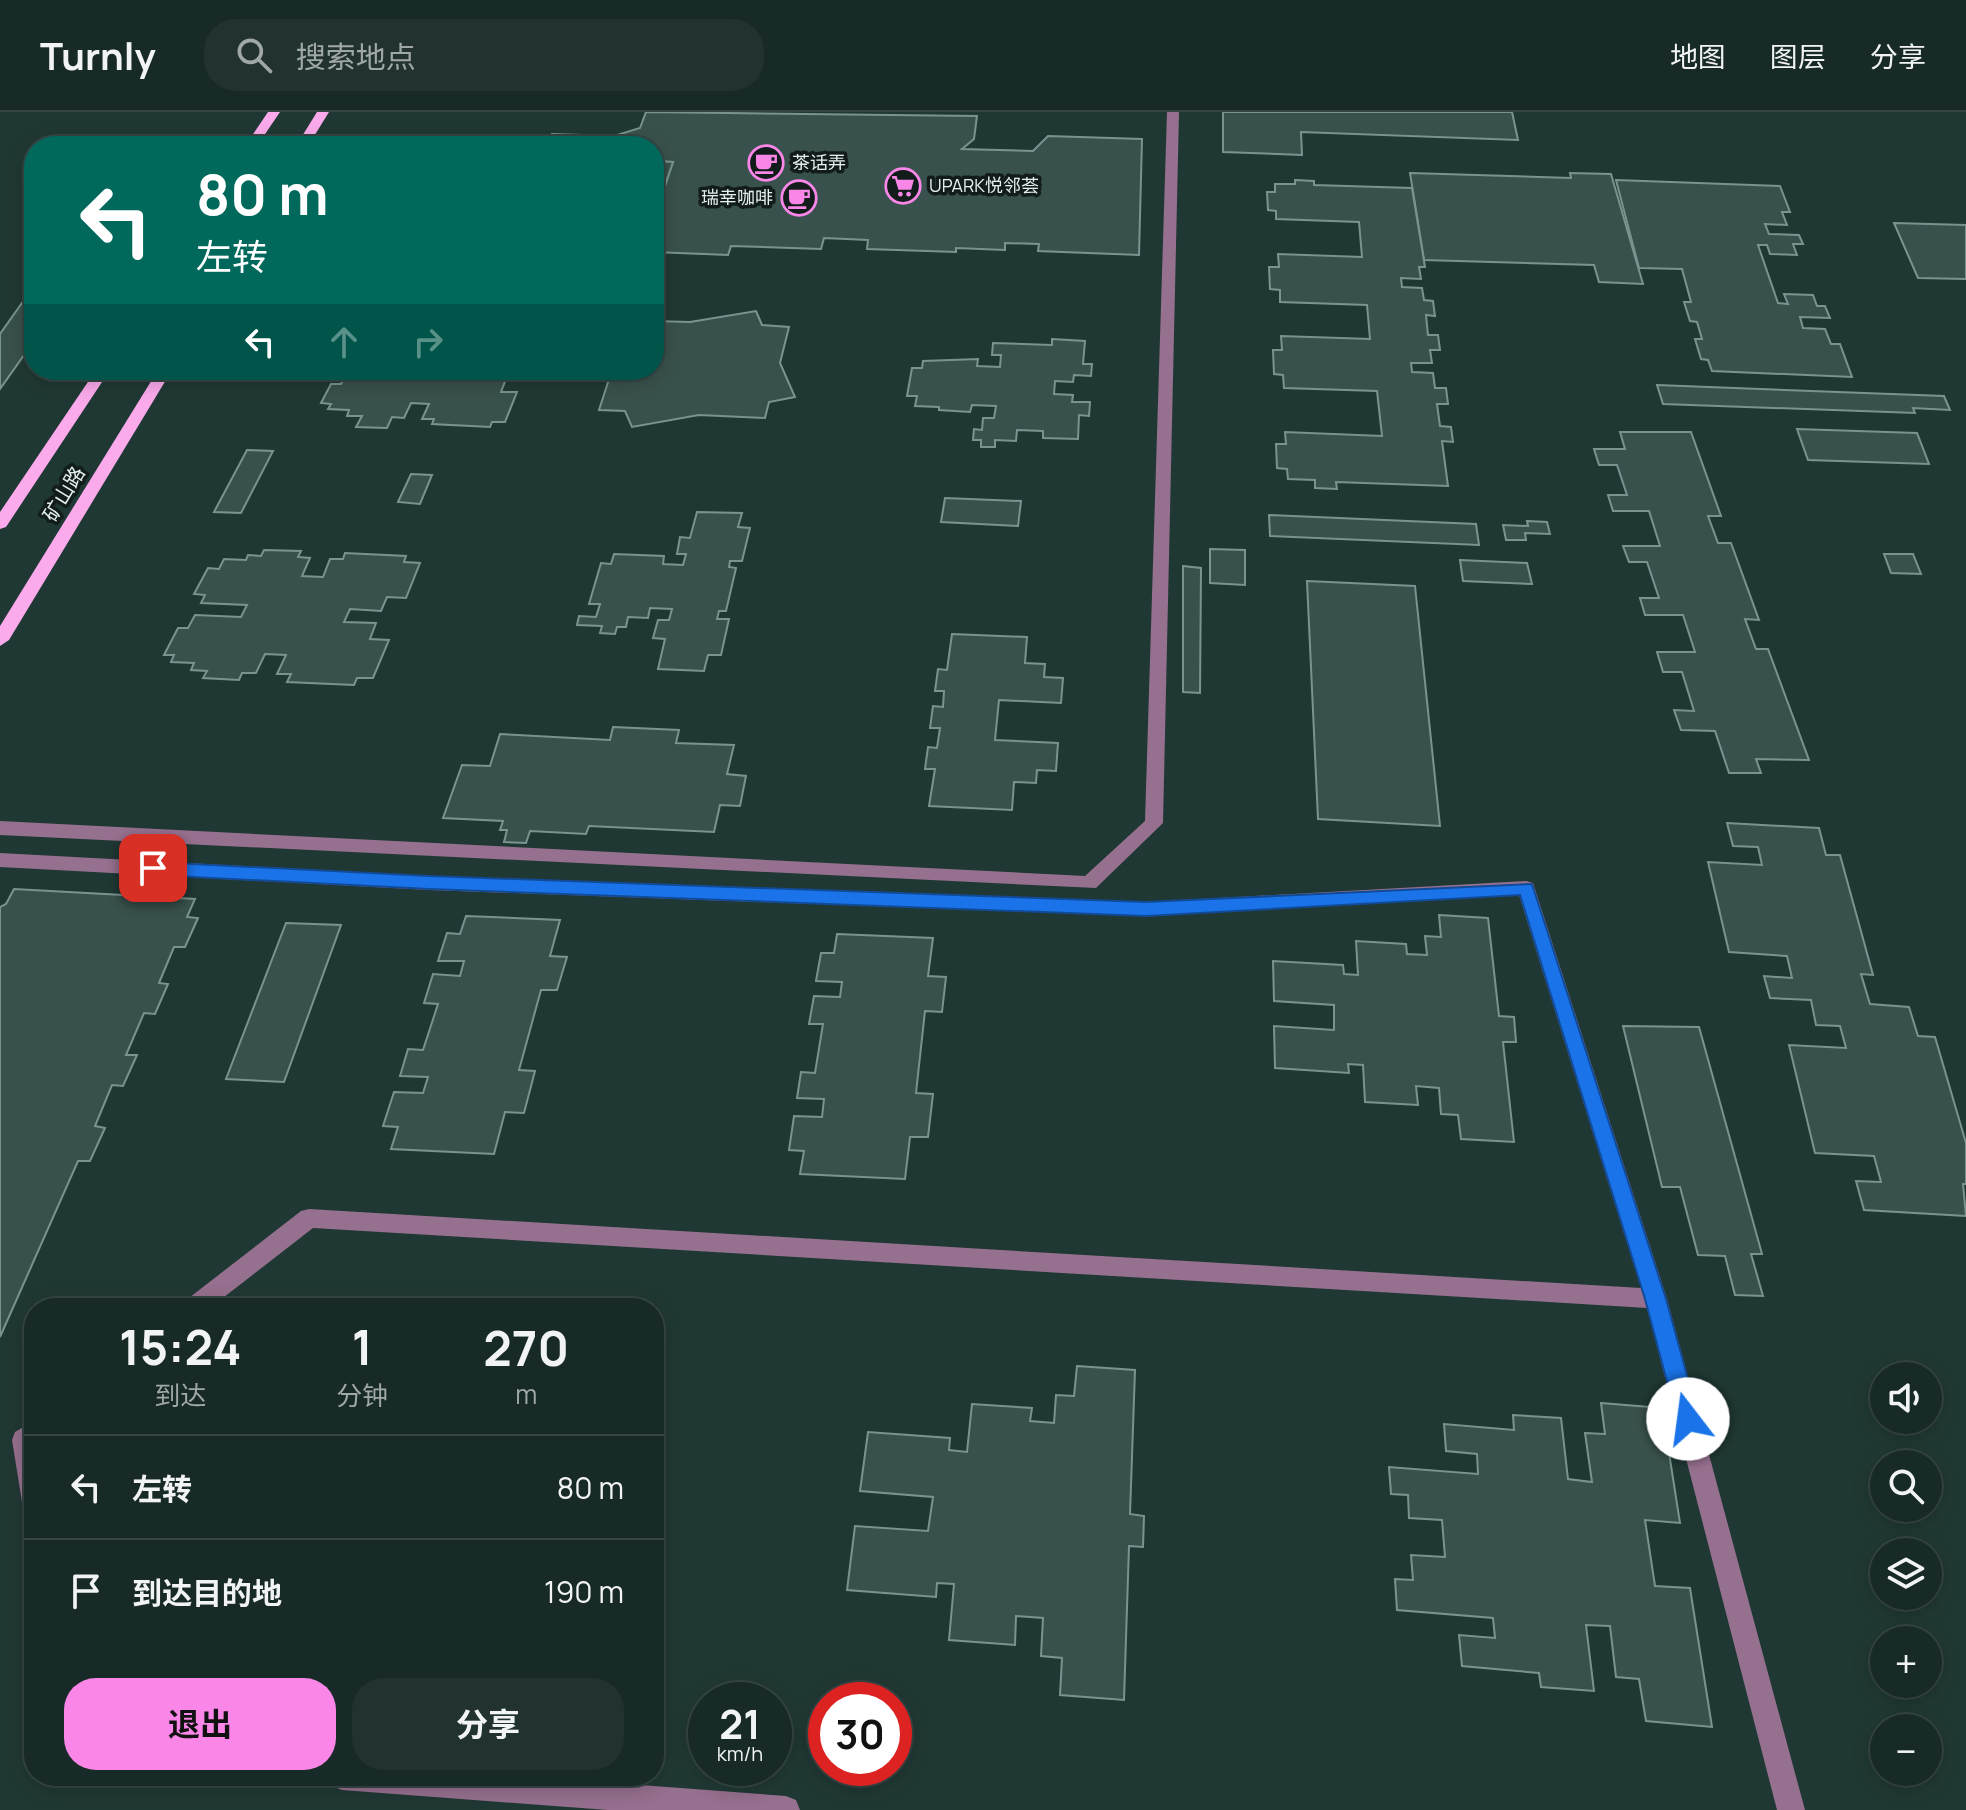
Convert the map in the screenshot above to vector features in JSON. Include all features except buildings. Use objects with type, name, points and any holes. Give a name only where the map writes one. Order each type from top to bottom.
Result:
[{"type":"main road","points":[[258,136],[274,112]]},
{"type":"main road","points":[[308,136],[323,112]]},
{"type":"main road","name":"矿山路","points":[[0,524],[96,380]]},
{"type":"main road","name":"矿山路","points":[[0,640],[159,380]]},
{"type":"street","points":[[0,828],[1089,883],[1154,823],[1173,112]]},
{"type":"street","points":[[0,860],[429,883],[1146,909],[1526,888],[1656,1299],[1791,1810]]},
{"type":"street","points":[[206,1298],[309,1218],[1656,1299]]},
{"type":"street","points":[[473,1786],[786,1810]]},
{"type":"place","name":"茶话弄","points":[[766,163]]},
{"type":"place","name":"UPARK悦邻荟","points":[[903,186]]},
{"type":"place","name":"瑞幸咖啡","points":[[799,198]]},
{"type":"route","points":[[153,868],[429,883],[1146,909],[1526,888],[1656,1299],[1688,1419]]}]
